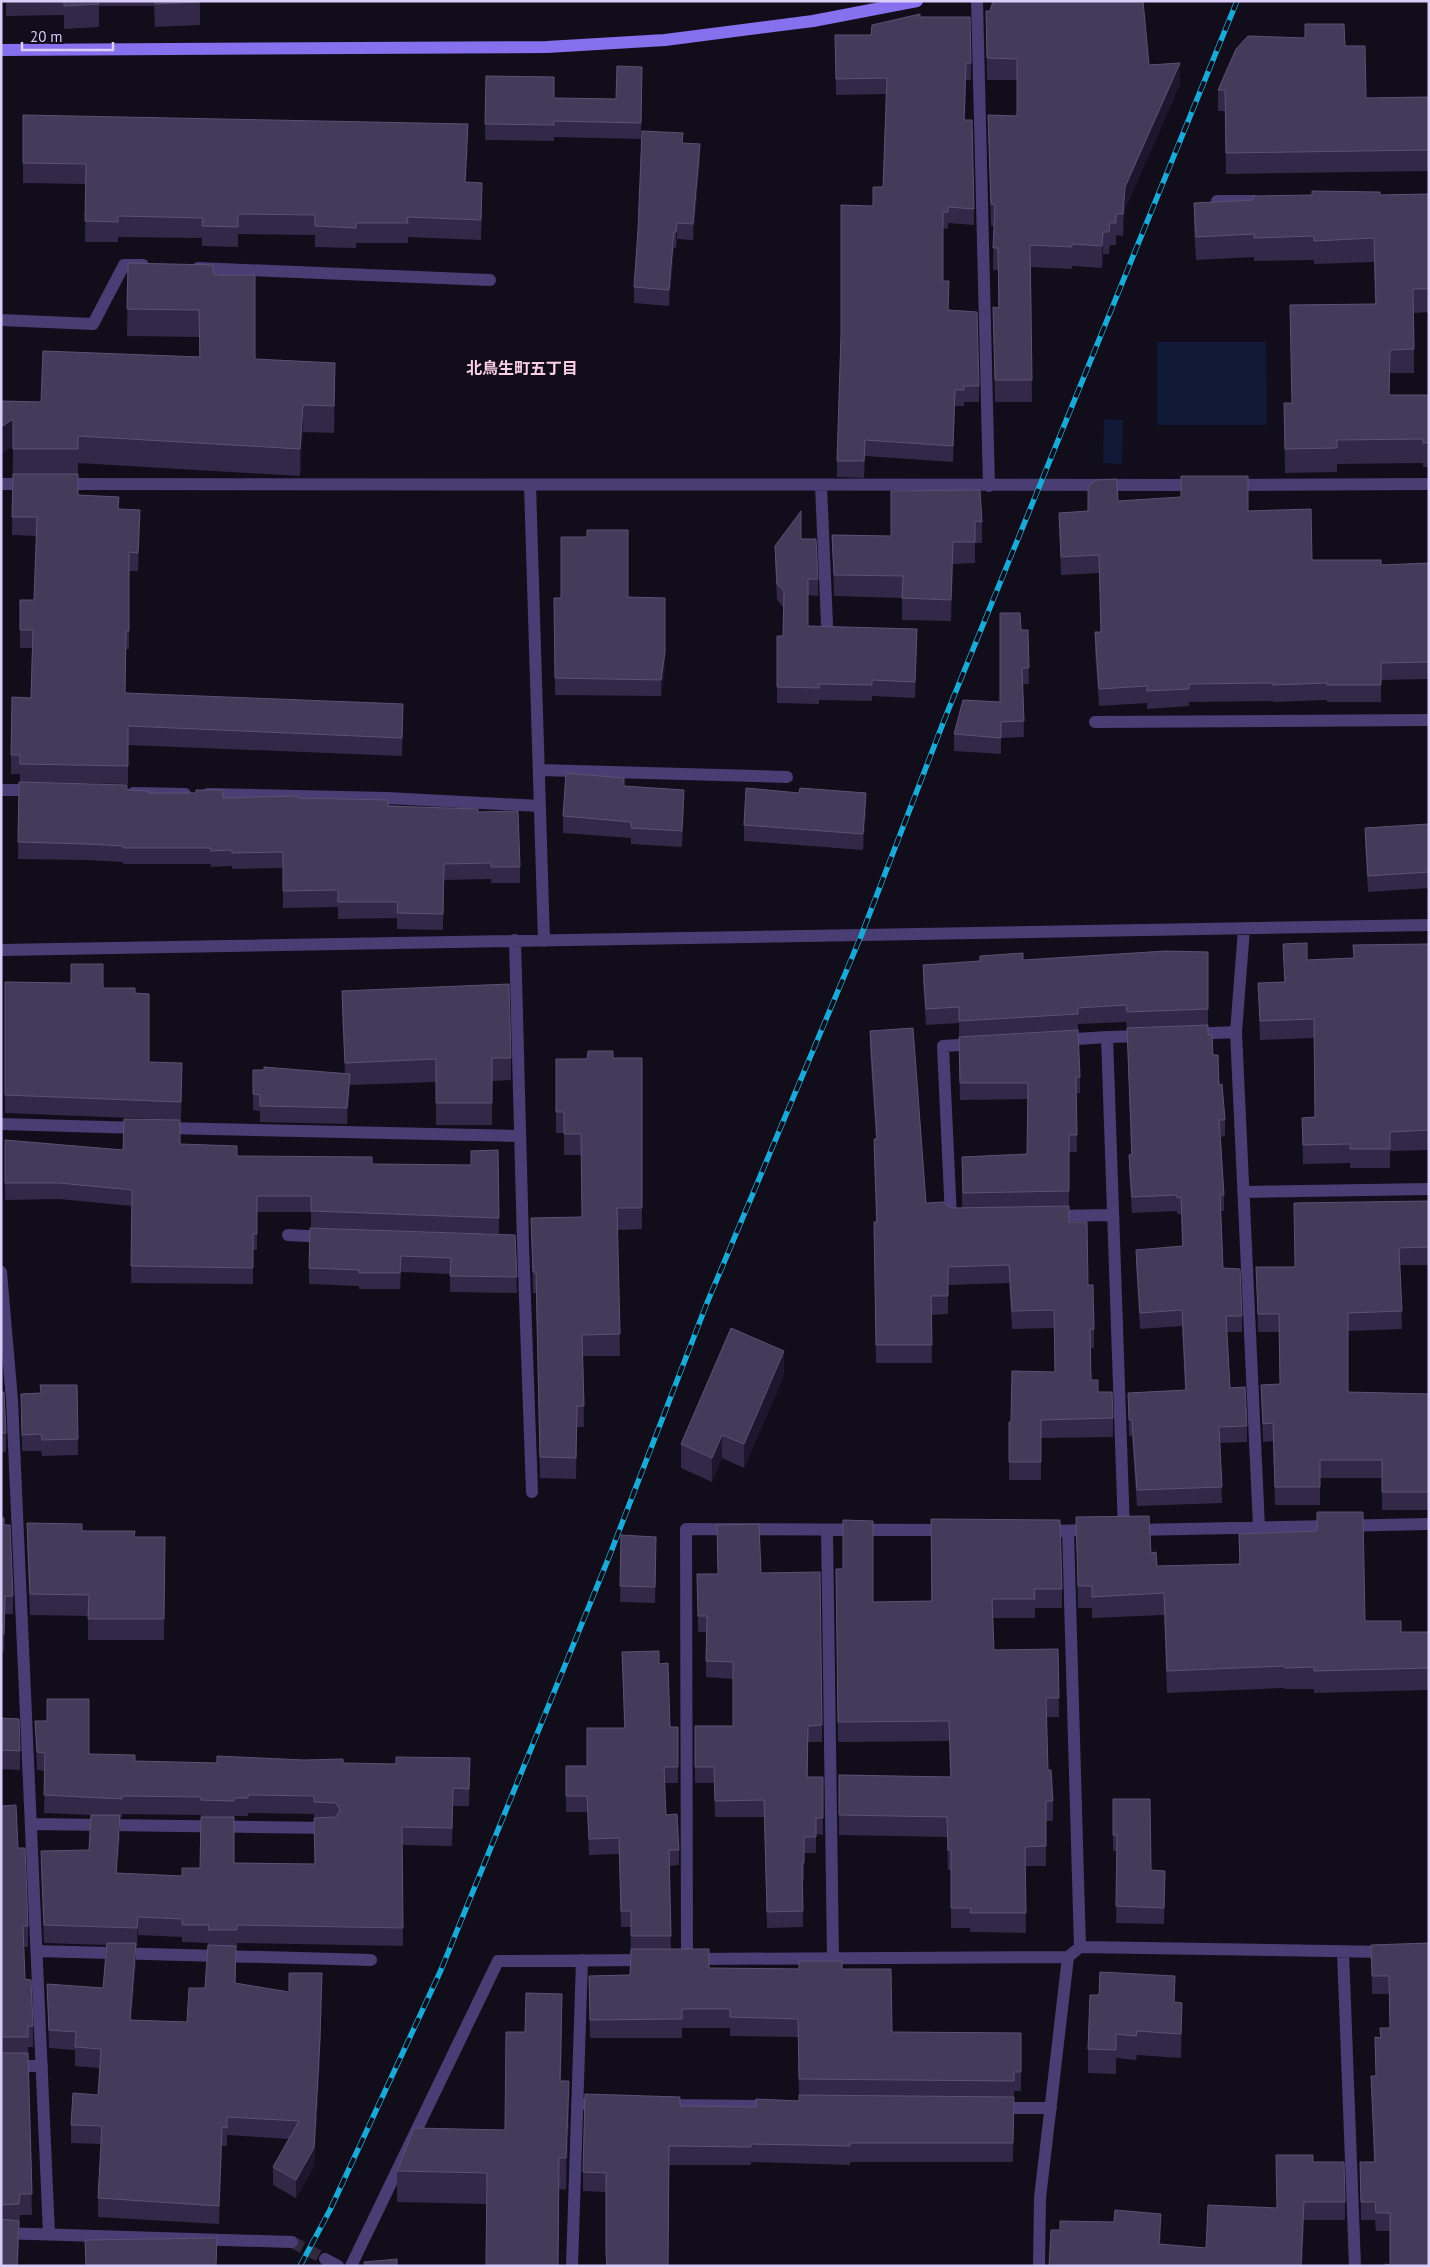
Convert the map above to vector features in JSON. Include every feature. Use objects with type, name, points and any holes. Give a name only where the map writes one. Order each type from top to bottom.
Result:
[{"type":"street","points":[[1,50],[557,46],[665,40],[813,21],[917,1]]},
{"type":"street","points":[[977,1],[989,486]]},
{"type":"street","points":[[1217,201],[1265,202]]},
{"type":"street","points":[[1,320],[93,324],[124,265],[153,266]]},
{"type":"street","points":[[183,267],[490,280]]},
{"type":"street","points":[[1,484],[989,486],[1429,484]]},
{"type":"street","points":[[530,485],[544,941]]},
{"type":"street","points":[[821,486],[827,624]]},
{"type":"street","points":[[1095,722],[1429,720]]},
{"type":"street","points":[[539,770],[787,777]]},
{"type":"street","points":[[1,790],[51,791]]},
{"type":"street","points":[[120,792],[387,798],[540,806]]},
{"type":"street","points":[[1,950],[1429,925]]},
{"type":"street","points":[[1244,929],[1236,1032],[1259,1527]]},
{"type":"street","points":[[515,940],[520,1136],[518,1243],[532,1492]]},
{"type":"street","points":[[1176,1035],[1236,1032]]},
{"type":"street","points":[[1049,1040],[1157,1036]]},
{"type":"street","points":[[1108,1038],[1113,1215],[1115,1530]]},
{"type":"street","points":[[970,1218],[951,1218],[943,1046],[991,1044]]},
{"type":"street","points":[[1,1124],[520,1136]]},
{"type":"street","points":[[1243,1192],[1429,1190]]},
{"type":"street","points":[[1037,1216],[1113,1215]]},
{"type":"street","points":[[288,1236],[337,1237]]},
{"type":"street","points":[[1,1272],[27,1729],[49,2234]]},
{"type":"street","points":[[1029,1531],[1429,1524]]},
{"type":"street","points":[[962,1530],[686,1529],[682,1959],[1068,1957],[1080,1947],[1400,1952]]},
{"type":"street","points":[[827,1530],[833,1958]]},
{"type":"street","points":[[1068,1531],[1080,1947]]},
{"type":"street","points":[[10,1728],[27,1729]]},
{"type":"street","points":[[31,1824],[332,1828]]},
{"type":"street","points":[[37,1950],[371,1960]]},
{"type":"street","points":[[1343,1952],[1355,2266]]},
{"type":"street","points":[[1039,2266],[1040,2198],[1068,1957]]},
{"type":"street","points":[[351,2266],[498,1960],[658,1960]]},
{"type":"street","points":[[572,2266],[582,1960]]},
{"type":"street","points":[[1,2066],[42,2066]]},
{"type":"street","points":[[578,2104],[617,2104]]},
{"type":"street","points":[[646,2105],[784,2106]]},
{"type":"street","points":[[982,2108],[1051,2108]]},
{"type":"street","points":[[1,2232],[292,2242]]},
{"type":"street","points":[[325,2258],[338,2266]]},
{"type":"water","points":[[1157,342],[1266,342],[1267,425],[1157,425]]},
{"type":"water","points":[[1104,419],[1123,420],[1122,464],[1103,463]]},
{"type":"building","points":[[64,1],[99,1],[99,4],[64,6]]},
{"type":"building","points":[[155,1],[200,1],[200,2],[155,4]]},
{"type":"building","points":[[993,1],[1143,1],[1149,65],[1180,63],[1125,187],[1123,214],[1116,214],[1116,223],[1110,223],[1109,232],[1103,232],[1102,246],[1072,244],[1072,247],[1030,245],[1032,380],[995,380],[993,307],[999,308],[998,248],[993,248],[995,205],[991,204],[988,115],[1017,116],[1017,59],[987,58],[986,11],[990,11]]},
{"type":"building","points":[[920,14],[920,17],[970,17],[971,63],[966,63],[964,120],[972,120],[974,209],[948,207],[948,212],[943,212],[943,281],[949,281],[948,310],[977,312],[979,386],[964,386],[964,390],[955,390],[953,446],[865,440],[864,461],[837,461],[841,335],[841,205],[873,206],[873,187],[883,187],[887,78],[836,79],[835,35],[871,35],[872,25]]},
{"type":"building","points":[[1305,24],[1344,24],[1345,46],[1365,46],[1366,98],[1429,97],[1429,150],[1226,153],[1225,90],[1218,90],[1236,49],[1248,36],[1305,38]]},
{"type":"building","points":[[617,66],[642,67],[641,123],[554,121],[554,125],[485,124],[486,76],[554,77],[554,98],[616,99]]},
{"type":"building","points":[[23,115],[468,124],[465,182],[482,183],[481,220],[407,217],[408,223],[356,223],[356,228],[315,226],[315,215],[238,214],[238,227],[202,226],[203,218],[118,216],[118,222],[85,221],[86,164],[23,163]]},
{"type":"building","points":[[642,131],[683,133],[682,143],[700,144],[693,224],[677,223],[676,232],[674,232],[669,290],[634,287]]},
{"type":"building","points":[[1312,191],[1380,192],[1380,195],[1429,194],[1429,289],[1413,289],[1414,349],[1390,350],[1389,395],[1429,395],[1429,443],[1423,443],[1423,439],[1337,440],[1337,448],[1285,449],[1284,403],[1292,403],[1290,305],[1376,304],[1374,238],[1314,241],[1314,236],[1254,238],[1254,234],[1196,237],[1194,203],[1253,200],[1253,196],[1312,195]]},
{"type":"building","points":[[128,263],[213,265],[214,275],[255,275],[255,359],[335,363],[334,406],[303,405],[300,449],[78,436],[78,449],[13,449],[13,419],[1,427],[1,401],[41,402],[43,351],[200,357],[199,310],[127,309]]},
{"type":"building","points":[[13,474],[78,474],[78,495],[119,497],[118,509],[140,510],[138,553],[129,552],[129,631],[126,631],[125,693],[403,704],[402,738],[128,726],[128,766],[20,764],[20,755],[11,755],[12,697],[31,698],[33,630],[20,630],[20,600],[34,600],[37,517],[12,517]]},
{"type":"building","points":[[1181,476],[1248,476],[1248,511],[1311,509],[1312,560],[1381,560],[1381,565],[1429,563],[1429,662],[1381,663],[1381,685],[1327,685],[1327,683],[1273,685],[1273,683],[1189,684],[1189,689],[1147,691],[1147,686],[1099,689],[1095,632],[1101,632],[1099,555],[1061,557],[1059,513],[1088,511],[1088,487],[1096,480],[1117,479],[1118,501],[1181,497]]},
{"type":"building","points":[[980,490],[982,522],[975,521],[975,542],[953,542],[951,600],[902,598],[903,576],[834,575],[832,535],[891,536],[891,491]]},
{"type":"building","points":[[801,511],[801,539],[816,539],[818,579],[808,579],[808,626],[917,629],[915,682],[872,680],[872,685],[819,684],[819,688],[777,687],[777,636],[783,636],[784,591],[777,584],[775,546]]},
{"type":"building","points":[[587,530],[628,530],[628,597],[665,598],[665,652],[661,680],[555,678],[554,598],[561,598],[561,537],[587,537]]},
{"type":"building","points":[[1000,613],[1020,613],[1021,630],[1028,630],[1029,668],[1022,668],[1024,721],[1001,722],[1001,738],[954,734],[963,700],[1000,702]]},
{"type":"building","points":[[566,773],[624,778],[624,786],[684,790],[682,831],[631,828],[631,822],[563,816]]},
{"type":"building","points":[[19,782],[127,785],[127,790],[148,791],[148,793],[196,793],[196,790],[223,790],[223,798],[298,796],[298,798],[388,800],[388,806],[478,809],[478,812],[518,811],[520,867],[491,867],[491,863],[444,864],[443,914],[397,913],[398,902],[338,902],[338,890],[283,891],[283,852],[232,853],[232,850],[211,851],[211,848],[123,848],[123,846],[18,842]]},
{"type":"building","points":[[746,788],[799,793],[800,788],[866,793],[863,834],[744,825]]},
{"type":"building","points":[[1429,824],[1429,872],[1368,876],[1365,828]]},
{"type":"building","points":[[1307,943],[1307,960],[1354,958],[1353,945],[1429,944],[1429,1130],[1390,1132],[1390,1149],[1350,1149],[1350,1144],[1303,1145],[1302,1118],[1315,1117],[1314,1019],[1260,1021],[1258,983],[1285,982],[1283,944]]},
{"type":"building","points":[[1166,951],[1208,952],[1208,1009],[1127,1012],[1126,1005],[1078,1008],[1078,1014],[959,1021],[959,1007],[926,1009],[923,965],[980,961],[980,956],[1023,953],[1023,960]]},
{"type":"building","points":[[71,964],[103,964],[103,988],[135,988],[135,993],[149,994],[149,1062],[182,1063],[181,1102],[5,1095],[5,982],[71,983]]},
{"type":"building","points":[[509,984],[511,1058],[492,1058],[492,1103],[436,1103],[436,1059],[345,1063],[342,991]]},
{"type":"building","points":[[1208,1025],[1208,1035],[1212,1035],[1213,1055],[1218,1055],[1219,1085],[1222,1084],[1225,1120],[1219,1120],[1224,1195],[1220,1195],[1223,1268],[1240,1269],[1242,1316],[1226,1316],[1230,1388],[1245,1387],[1247,1426],[1219,1427],[1222,1487],[1137,1490],[1128,1393],[1186,1390],[1182,1310],[1140,1313],[1136,1250],[1183,1246],[1181,1197],[1177,1198],[1177,1195],[1132,1197],[1129,1155],[1132,1154],[1127,1028]]},
{"type":"building","points":[[913,1028],[926,1203],[944,1202],[951,1208],[1069,1206],[1069,1222],[1087,1222],[1088,1285],[1093,1285],[1094,1329],[1090,1329],[1091,1380],[1098,1380],[1098,1392],[1112,1392],[1113,1418],[1041,1420],[1041,1462],[1009,1462],[1012,1371],[1055,1372],[1054,1310],[1012,1311],[1009,1265],[948,1267],[948,1296],[931,1296],[932,1345],[876,1345],[874,1222],[877,1222],[874,1139],[877,1139],[870,1031]]},
{"type":"building","points":[[1078,1030],[1080,1077],[1076,1077],[1077,1135],[1069,1135],[1069,1191],[963,1193],[962,1157],[1027,1154],[1028,1083],[960,1083],[959,1037]]},
{"type":"building","points":[[588,1051],[613,1051],[613,1058],[642,1058],[642,1208],[617,1208],[620,1334],[582,1335],[584,1406],[577,1406],[576,1458],[540,1457],[536,1272],[533,1272],[531,1218],[582,1217],[581,1134],[564,1134],[564,1112],[556,1112],[556,1059],[587,1059]]},
{"type":"building","points":[[264,1067],[350,1074],[347,1108],[260,1106],[260,1095],[253,1094],[253,1070],[264,1070]]},
{"type":"building","points":[[124,1119],[180,1120],[180,1144],[237,1146],[237,1156],[372,1157],[372,1164],[471,1165],[471,1151],[498,1150],[499,1218],[311,1211],[311,1196],[257,1196],[257,1234],[253,1234],[253,1268],[131,1266],[132,1190],[59,1183],[5,1183],[5,1140],[123,1150]]},
{"type":"building","points":[[1429,1201],[1429,1247],[1399,1248],[1402,1311],[1348,1313],[1348,1392],[1429,1394],[1429,1492],[1382,1492],[1382,1460],[1320,1460],[1320,1487],[1275,1487],[1273,1423],[1263,1424],[1261,1385],[1280,1384],[1279,1314],[1258,1314],[1256,1267],[1295,1267],[1294,1203]]},
{"type":"building","points":[[310,1228],[515,1235],[517,1277],[450,1276],[451,1258],[401,1256],[400,1273],[359,1273],[359,1270],[309,1268]]},
{"type":"building","points":[[731,1328],[784,1351],[744,1444],[722,1435],[712,1458],[681,1444]]},
{"type":"building","points":[[40,1385],[77,1385],[78,1439],[42,1440],[41,1434],[22,1435],[21,1394],[41,1393]]},
{"type":"building","points":[[1,1392],[4,1392],[6,1433],[1,1433]]},
{"type":"building","points":[[1317,1512],[1363,1512],[1365,1621],[1401,1621],[1401,1632],[1429,1632],[1429,1668],[1314,1671],[1314,1667],[1285,1668],[1284,1666],[1167,1671],[1164,1593],[1092,1597],[1092,1586],[1078,1586],[1076,1517],[1149,1516],[1151,1553],[1156,1552],[1157,1566],[1240,1564],[1239,1534],[1317,1531]]},
{"type":"building","points":[[1,1518],[4,1518],[4,1525],[10,1525],[13,1596],[5,1596],[4,1634],[1,1634]]},
{"type":"building","points":[[931,1519],[1060,1520],[1062,1589],[1034,1589],[1035,1599],[992,1599],[994,1650],[1058,1649],[1059,1698],[1046,1698],[1048,1770],[1051,1770],[1053,1801],[1046,1801],[1046,1846],[1025,1847],[1026,1913],[970,1913],[971,1908],[951,1908],[951,1850],[948,1850],[947,1817],[839,1815],[839,1775],[951,1777],[949,1721],[838,1722],[836,1569],[843,1569],[843,1520],[873,1521],[873,1602],[932,1601]]},
{"type":"building","points":[[27,1523],[82,1524],[82,1531],[135,1531],[134,1537],[165,1537],[164,1619],[88,1619],[89,1595],[30,1594]]},
{"type":"building","points":[[759,1524],[761,1573],[820,1572],[822,1725],[808,1726],[807,1777],[823,1777],[823,1818],[816,1818],[816,1837],[804,1837],[804,1863],[802,1863],[803,1911],[767,1912],[764,1800],[715,1801],[714,1767],[695,1767],[695,1726],[733,1726],[733,1662],[706,1661],[707,1616],[698,1616],[697,1574],[718,1574],[717,1525]]},
{"type":"building","points":[[621,1535],[656,1537],[655,1587],[620,1586]]},
{"type":"building","points":[[659,1651],[659,1664],[668,1663],[670,1727],[678,1727],[678,1767],[664,1767],[666,1815],[677,1814],[679,1850],[669,1850],[671,1936],[631,1936],[631,1911],[621,1911],[619,1838],[589,1839],[587,1796],[566,1796],[566,1766],[587,1766],[587,1728],[625,1728],[622,1652]]},
{"type":"building","points":[[47,1699],[89,1699],[89,1754],[135,1755],[135,1761],[217,1763],[217,1756],[304,1760],[343,1759],[343,1763],[396,1764],[396,1757],[470,1758],[469,1789],[453,1788],[452,1828],[402,1827],[403,1928],[237,1925],[237,1930],[208,1930],[209,1925],[182,1925],[182,1919],[138,1917],[137,1928],[44,1925],[41,1851],[89,1850],[91,1815],[120,1815],[116,1873],[182,1876],[182,1868],[200,1868],[201,1817],[234,1817],[234,1863],[315,1864],[314,1818],[336,1817],[340,1810],[336,1803],[314,1802],[314,1796],[248,1795],[248,1798],[234,1798],[234,1801],[201,1800],[201,1797],[122,1796],[122,1799],[44,1795],[45,1753],[37,1752],[35,1721],[47,1721]]},
{"type":"building","points":[[1,1718],[19,1719],[20,1751],[1,1750]]},
{"type":"building","points":[[1113,1799],[1150,1799],[1151,1870],[1165,1871],[1164,1908],[1116,1906],[1117,1835],[1113,1835]]},
{"type":"building","points":[[16,1805],[18,1848],[25,1848],[28,1926],[23,1926],[25,1979],[31,1980],[33,2026],[28,2026],[28,2037],[1,2037],[1,1806]]},
{"type":"building","points":[[107,1943],[136,1943],[130,2020],[187,2022],[189,1988],[205,1988],[208,1945],[236,1946],[235,1983],[289,1992],[289,1973],[322,1973],[314,2148],[296,2180],[273,2167],[299,2121],[227,2117],[227,2128],[222,2127],[219,2206],[98,2198],[102,2126],[71,2125],[73,2093],[98,2095],[101,2049],[75,2047],[76,2032],[49,2030],[47,1984],[103,1988]]},
{"type":"building","points":[[1429,1943],[1429,2266],[1385,2266],[1385,2264],[1390,2265],[1390,2213],[1376,2213],[1375,2202],[1361,2202],[1360,2162],[1375,2162],[1371,2076],[1376,2076],[1375,2037],[1381,2038],[1380,2028],[1390,2028],[1389,1976],[1372,1976],[1371,1945]]},
{"type":"building","points":[[631,1949],[709,1949],[709,1968],[799,1969],[799,1961],[842,1961],[842,1969],[891,1969],[892,2032],[1021,2033],[1021,2072],[1014,2072],[1014,2081],[799,2079],[798,2019],[730,2017],[730,2009],[682,2009],[682,2019],[590,2020],[589,1976],[630,1975]]},
{"type":"building","points":[[1100,1972],[1175,1976],[1174,2002],[1182,2003],[1181,2034],[1137,2031],[1136,2036],[1116,2034],[1116,2050],[1088,2049],[1090,1995],[1099,1995]]},
{"type":"building","points":[[526,1993],[562,1994],[560,2081],[569,2081],[566,2158],[559,2158],[558,2266],[486,2266],[487,2173],[397,2171],[414,2128],[505,2130],[506,2032],[525,2032]]},
{"type":"building","points":[[1,2053],[28,2053],[32,2194],[20,2194],[19,2204],[1,2205]]},
{"type":"building","points":[[585,2094],[680,2097],[680,2106],[756,2107],[756,2099],[799,2101],[799,2095],[1014,2097],[1013,2143],[850,2143],[850,2146],[751,2144],[751,2147],[669,2146],[668,2266],[607,2266],[606,2173],[583,2172]]},
{"type":"building","points":[[1276,2155],[1313,2155],[1313,2162],[1344,2162],[1345,2202],[1304,2202],[1301,2266],[1049,2266],[1051,2230],[1060,2230],[1060,2221],[1114,2222],[1115,2210],[1161,2214],[1159,2244],[1206,2248],[1208,2205],[1277,2208]]},
{"type":"building","points":[[1,2219],[19,2221],[17,2266],[1,2266]]},
{"type":"building","points":[[217,2238],[216,2266],[86,2266],[85,2240]]},
{"type":"building","points":[[397,2259],[397,2266],[365,2266],[364,2262]]},
{"type":"tunnel","points":[[292,2242],[325,2259]]},
{"type":"railway","points":[[300,2266],[330,2210],[441,1970],[609,1557],[707,1303],[861,936],[945,718],[1237,1]]},
{"type":"district","name":"北鳥生町五丁目","points":[[522,368]]}]
